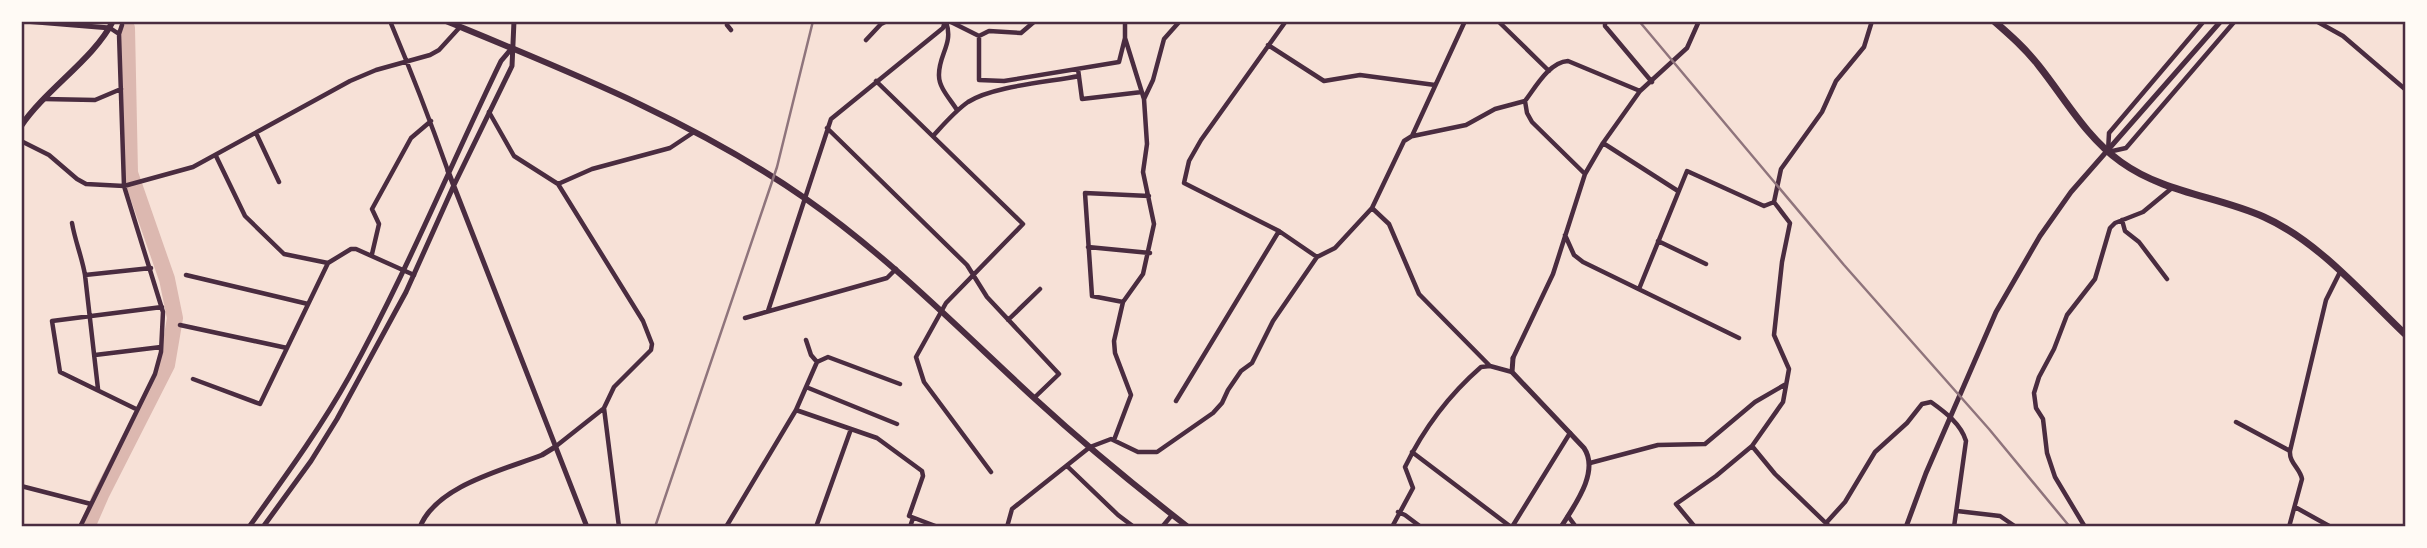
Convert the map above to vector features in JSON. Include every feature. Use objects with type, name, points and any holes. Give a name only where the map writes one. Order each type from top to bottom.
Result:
[{"type":"highway","points":[[1994,21],[2033,58],[2088,133],[2108,152],[2146,177],[2266,218],[2296,234],[2405,333]]},
{"type":"main road","points":[[446,21],[622,95],[694,131],[804,198],[896,269],[1034,398],[1188,527]]},
{"type":"main road","points":[[21,126],[42,99],[112,24]]},
{"type":"street","points":[[23,21],[112,24],[119,34]]},
{"type":"street","points":[[390,21],[587,527]]},
{"type":"street","points":[[263,527],[311,461],[358,383],[414,275],[512,66],[514,21]]},
{"type":"street","points":[[866,40],[887,21]]},
{"type":"street","points":[[947,21],[979,36]]},
{"type":"street","points":[[768,311],[831,119],[943,28],[947,21]]},
{"type":"street","points":[[947,21],[950,33],[939,76],[941,86],[957,110]]},
{"type":"street","points":[[979,36],[989,31],[1021,33],[1035,21]]},
{"type":"street","points":[[979,36],[979,80],[1004,81],[1119,62],[1125,38],[1125,21]]},
{"type":"street","points":[[1144,99],[1153,80],[1164,39],[1180,21]]},
{"type":"street","points":[[1286,21],[1201,140],[1189,161],[1184,183],[1279,231],[1317,257]]},
{"type":"street","points":[[1412,136],[1465,21]]},
{"type":"street","points":[[1498,21],[1549,71]]},
{"type":"street","points":[[1605,21],[1605,26],[1652,82]]},
{"type":"street","points":[[1512,372],[1513,358],[1544,295],[1585,174],[1603,143],[1640,91],[1687,48],[1699,21]]},
{"type":"street","points":[[1695,527],[1676,505],[1752,446],[1783,402],[1789,369],[1774,335],[1782,262],[1790,223],[1774,202],[1781,169],[1822,112],[1836,80],[1864,47],[1872,21]]},
{"type":"street","points":[[2108,152],[2109,133],[2204,21]]},
{"type":"street","points":[[1906,527],[1926,473],[1996,312],[2016,275],[2071,192],[2221,21]]},
{"type":"street","points":[[2108,152],[2126,148],[2235,21]]},
{"type":"street","points":[[2316,21],[2343,36],[2406,90]]},
{"type":"street","points":[[727,25],[731,30]]},
{"type":"street","points":[[80,527],[155,374],[161,347],[163,307],[126,185],[119,34],[122,26]]},
{"type":"street","points":[[21,141],[49,155],[86,184],[126,185],[193,167],[350,81],[416,61],[439,50],[460,27]]},
{"type":"street","points":[[1114,440],[1131,395],[1115,353],[1114,341],[1123,302],[1143,274],[1150,253],[1154,224],[1143,172],[1147,144],[1144,99],[1125,38]]},
{"type":"street","points":[[1268,45],[1324,81],[1360,75],[1435,85]]},
{"type":"street","points":[[249,527],[301,454],[349,378],[405,270],[448,171],[501,61],[512,48]]},
{"type":"street","points":[[1007,527],[1012,509],[1090,447],[1114,440],[1138,452],[1157,452],[1213,413],[1241,371],[1252,363],[1273,321],[1317,257],[1335,248],[1372,208],[1405,141],[1412,136],[1466,125],[1495,109],[1525,101],[1560,61],[1568,61],[1640,91]]},
{"type":"street","points":[[1078,69],[1082,99],[1142,92]]},
{"type":"street","points":[[933,136],[970,100],[988,93],[1079,76]]},
{"type":"street","points":[[876,81],[1023,224],[942,311],[916,357],[920,375],[991,472]]},
{"type":"street","points":[[42,99],[95,100],[121,89]]},
{"type":"street","points":[[1525,101],[1532,122],[1585,174]]},
{"type":"street","points":[[420,527],[436,502],[454,490],[542,455],[555,447],[604,408],[614,387],[645,357],[652,344],[643,321],[558,184],[514,156],[503,141],[489,112]]},
{"type":"street","points":[[372,254],[380,224],[372,209],[411,138],[431,121]]},
{"type":"street","points":[[827,128],[967,265],[987,297],[1059,374],[1034,398]]},
{"type":"street","points":[[558,184],[592,169],[670,148],[694,131]]},
{"type":"street","points":[[256,133],[279,182]]},
{"type":"street","points":[[1603,143],[1678,191]]},
{"type":"street","points":[[216,156],[245,216],[284,254],[328,262]]},
{"type":"street","points":[[1639,289],[1685,173],[1689,171],[1764,206],[1774,202]]},
{"type":"street","points":[[2085,527],[2055,477],[2047,453],[2043,419],[2036,408],[2034,393],[2067,314],[2095,279],[2110,228],[2143,212],[2172,188]]},
{"type":"street","points":[[1123,302],[1092,296],[1085,193],[1149,195]]},
{"type":"street","points":[[1372,208],[1389,224],[1419,294],[1490,366]]},
{"type":"street","points":[[2122,220],[2125,231],[2140,242],[2167,279]]},
{"type":"street","points":[[72,223],[76,248],[82,258],[85,275],[98,390]]},
{"type":"street","points":[[1176,401],[1279,231]]},
{"type":"street","points":[[1565,234],[1574,255],[1583,262],[1739,338]]},
{"type":"street","points":[[1658,242],[1706,264]]},
{"type":"street","points":[[1088,247],[1150,253]]},
{"type":"street","points":[[193,379],[260,404],[328,262],[351,249],[372,254],[414,275]]},
{"type":"street","points":[[85,275],[151,268]]},
{"type":"street","points":[[745,318],[887,278],[896,269]]},
{"type":"street","points":[[2289,527],[2302,479],[2292,462],[2290,451],[2326,300],[2340,272]]},
{"type":"street","points":[[186,275],[308,304]]},
{"type":"street","points":[[1008,320],[1040,289]]},
{"type":"street","points":[[136,409],[60,372],[52,321],[163,307]]},
{"type":"street","points":[[180,325],[287,348]]},
{"type":"street","points":[[806,340],[811,355],[817,362]]},
{"type":"street","points":[[95,355],[161,347]]},
{"type":"street","points":[[726,527],[796,410],[817,362],[828,356],[900,384]]},
{"type":"street","points":[[1391,527],[1413,488],[1405,467],[1412,452],[1468,378],[1481,367],[1490,366],[1512,372],[1586,451],[1590,463],[1587,481],[1561,527]]},
{"type":"street","points":[[349,378],[358,383]]},
{"type":"street","points":[[1590,463],[1658,445],[1705,444],[1755,402],[1786,384]]},
{"type":"street","points":[[806,387],[897,424]]},
{"type":"street","points":[[1752,446],[1775,474],[1828,525],[1875,452],[1907,423],[1922,404],[1931,402],[1951,417],[1963,432],[1966,441],[1954,527]]},
{"type":"street","points":[[604,408],[619,527]]},
{"type":"street","points":[[796,410],[877,438],[922,471],[923,476],[909,516],[937,527]]},
{"type":"street","points":[[2236,422],[2290,451]]},
{"type":"street","points":[[816,527],[851,429]]},
{"type":"street","points":[[1412,452],[1511,527],[1570,433]]},
{"type":"street","points":[[301,454],[311,461]]},
{"type":"street","points":[[1067,466],[1134,527]]},
{"type":"street","points":[[21,486],[91,504]]},
{"type":"street","points":[[2295,507],[2331,527]]},
{"type":"street","points":[[1957,511],[2000,516],[2016,527]]},
{"type":"street","points":[[1398,512],[1421,527]]},
{"type":"street","points":[[1162,527],[1172,515]]},
{"type":"street","points":[[1568,516],[1576,527]]},
{"type":"street","points":[[909,527],[913,518]]},
{"type":"waterway","points":[[87,527],[167,365],[175,318],[167,279],[130,173],[127,28]]},
{"type":"railway","points":[[655,527],[777,167],[813,21]]},
{"type":"railway","points":[[1639,21],[1844,265],[1989,429],[2070,527]]}]
